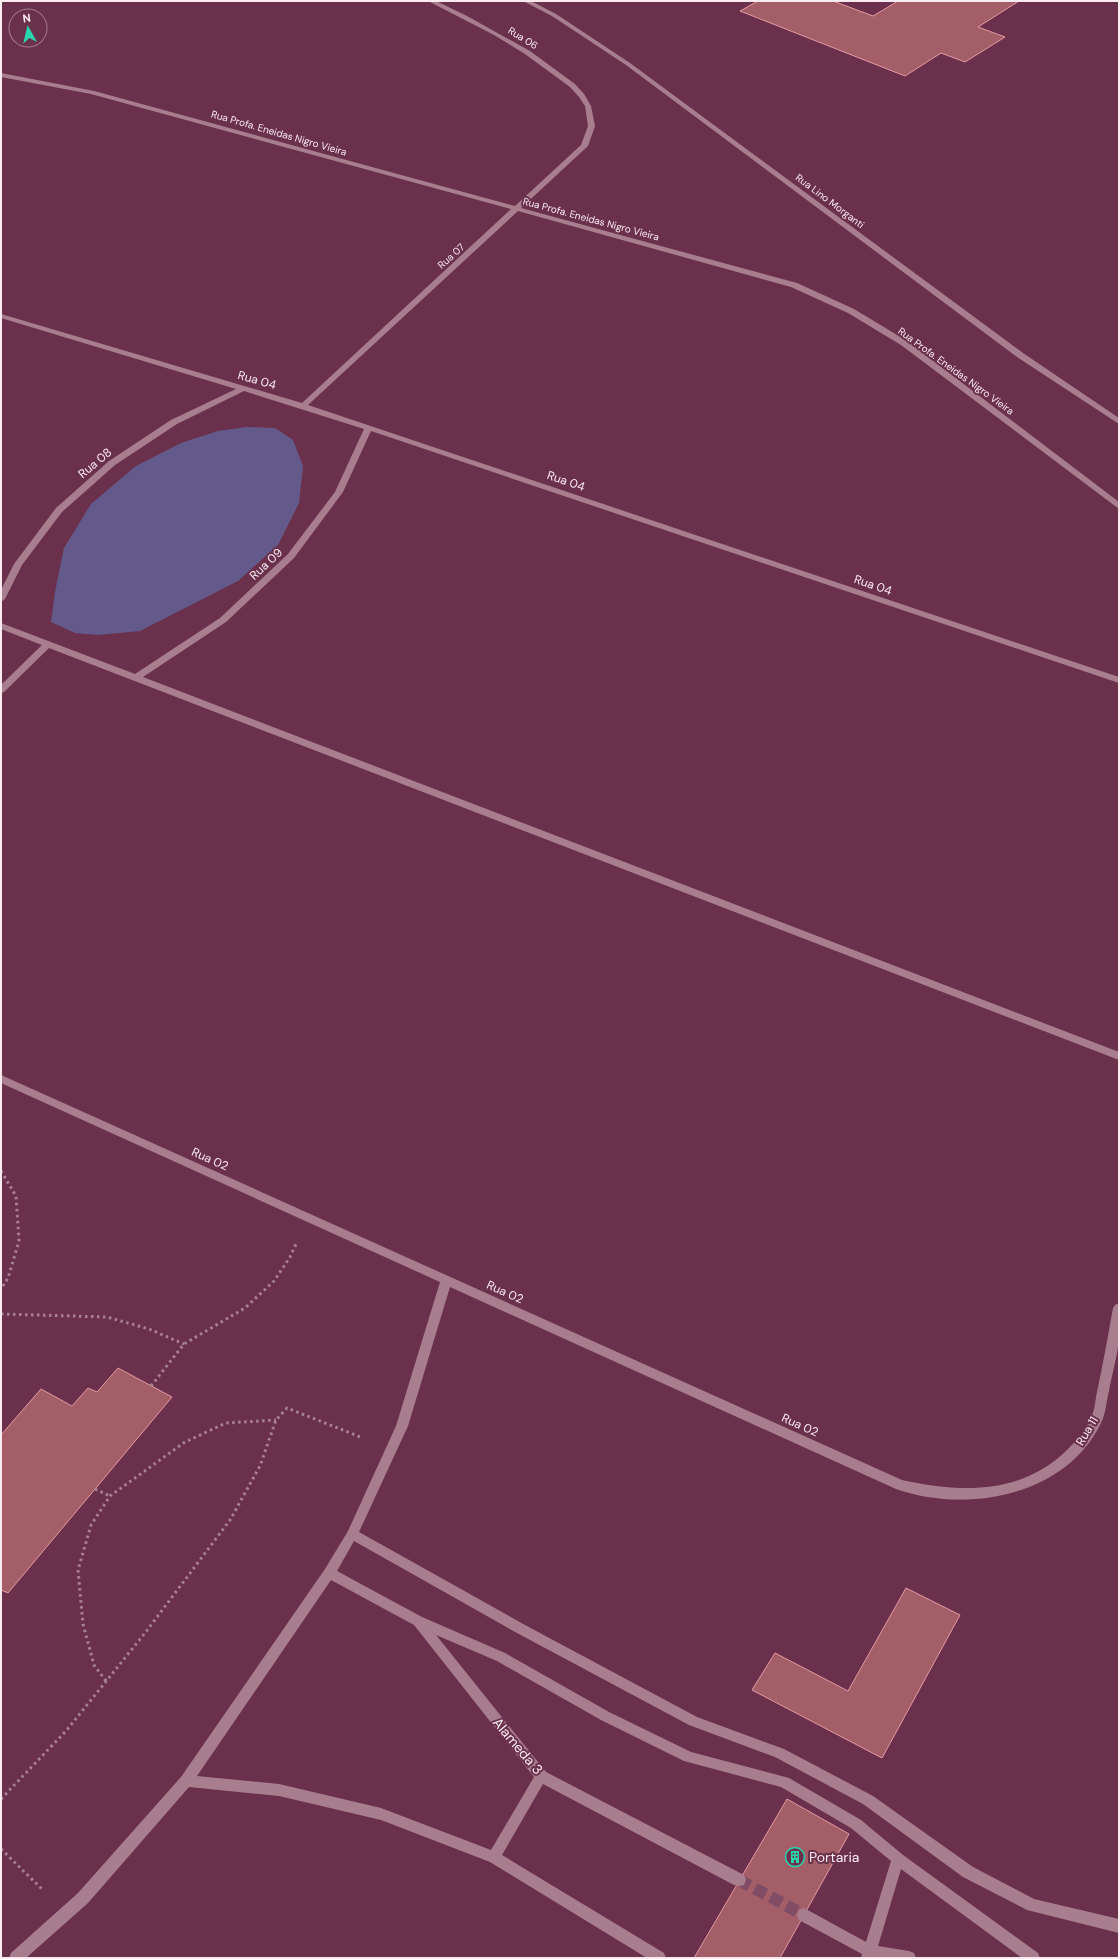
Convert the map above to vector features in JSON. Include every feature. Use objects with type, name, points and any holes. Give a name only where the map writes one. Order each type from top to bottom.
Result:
[{"type":"street","name":"Rua 06","points":[[431,1],[480,24],[531,54],[576,88],[590,111]]},
{"type":"street","name":"Rua Lino Morganti","points":[[526,1],[554,15],[628,64],[1020,356],[1119,422]]},
{"type":"street","name":"Rua Profa. Eneidas Nigro Vieira","points":[[1,75],[92,92],[794,285],[851,311],[904,343],[1119,506]]},
{"type":"street","name":"Rua 07","points":[[303,406],[517,210],[584,146],[590,135],[592,123],[590,111]]},
{"type":"street","name":"Rua 04","points":[[1,316],[303,406],[1119,680]]},
{"type":"street","name":"Rua 08","points":[[1,599],[18,564],[59,510],[112,463],[174,422],[244,388]]},
{"type":"street","name":"Rua 09","points":[[135,678],[223,620],[291,556],[339,492],[368,428]]},
{"type":"street","points":[[1,626],[1119,1056]]},
{"type":"street","points":[[1,690],[48,644]]},
{"type":"street","name":"Rua 02","points":[[1,1079],[900,1484],[926,1492],[953,1495],[981,1494],[1007,1490]]},
{"type":"street","points":[[16,1958],[83,1898],[186,1781],[329,1573],[352,1534],[402,1426],[446,1280]]},
{"type":"street","name":"Rua 11","points":[[1007,1490],[1031,1481],[1053,1470],[1072,1455],[1086,1438],[1097,1419],[1119,1308]]},
{"type":"street","points":[[352,1534],[521,1629],[693,1721],[779,1752],[868,1800],[968,1872],[1032,1905],[1119,1926]]},
{"type":"street","name":"Alameda 3","points":[[329,1573],[418,1621],[541,1776],[739,1880]]},
{"type":"street","points":[[418,1621],[501,1657],[605,1716],[689,1757],[784,1782],[856,1824],[898,1859],[1032,1958]]},
{"type":"street","points":[[494,1857],[541,1776]]},
{"type":"street","points":[[186,1781],[279,1790],[381,1814],[494,1857],[659,1958]]},
{"type":"street","points":[[869,1954],[898,1859]]},
{"type":"street","points":[[804,1915],[869,1954],[909,1958]]},
{"type":"path","points":[[1,1171],[16,1196],[19,1241],[8,1278],[1,1288]]},
{"type":"path","points":[[151,1386],[184,1344],[245,1308],[274,1281],[290,1257],[307,1218]]},
{"type":"path","points":[[1,1314],[107,1317],[148,1329],[184,1344]]},
{"type":"path","points":[[1,1800],[66,1731],[106,1682],[230,1520],[260,1466],[276,1420],[287,1408],[392,1449]]},
{"type":"path","points":[[106,1682],[94,1665],[85,1631],[78,1570],[91,1525],[110,1496],[185,1442],[226,1423],[276,1420]]},
{"type":"path","points":[[95,1489],[110,1496]]},
{"type":"path","points":[[1,1849],[66,1913]]},
{"type":"shaded area","points":[[247,427],[275,428],[293,440],[303,466],[299,503],[278,545],[238,581],[140,631],[98,635],[75,633],[51,622],[55,592],[64,548],[91,504],[136,466],[181,443],[218,431]]},
{"type":"building","points":[[758,1],[833,1],[873,16],[898,1],[1019,1],[978,27],[1005,37],[965,62],[941,53],[905,76],[740,11]]},
{"type":"building","points":[[118,1368],[172,1397],[8,1593],[1,1590],[1,1435],[41,1389],[72,1406],[88,1388],[97,1392]]},
{"type":"building","points":[[906,1588],[960,1615],[882,1758],[752,1690],[775,1653],[848,1691]]},
{"type":"building","name":"Portaria","points":[[787,1799],[849,1834],[780,1958],[694,1958]]},
{"type":"tunnel","points":[[739,1880],[804,1915]]},
{"type":"place","name":"Portaria","points":[[795,1857]]}]
